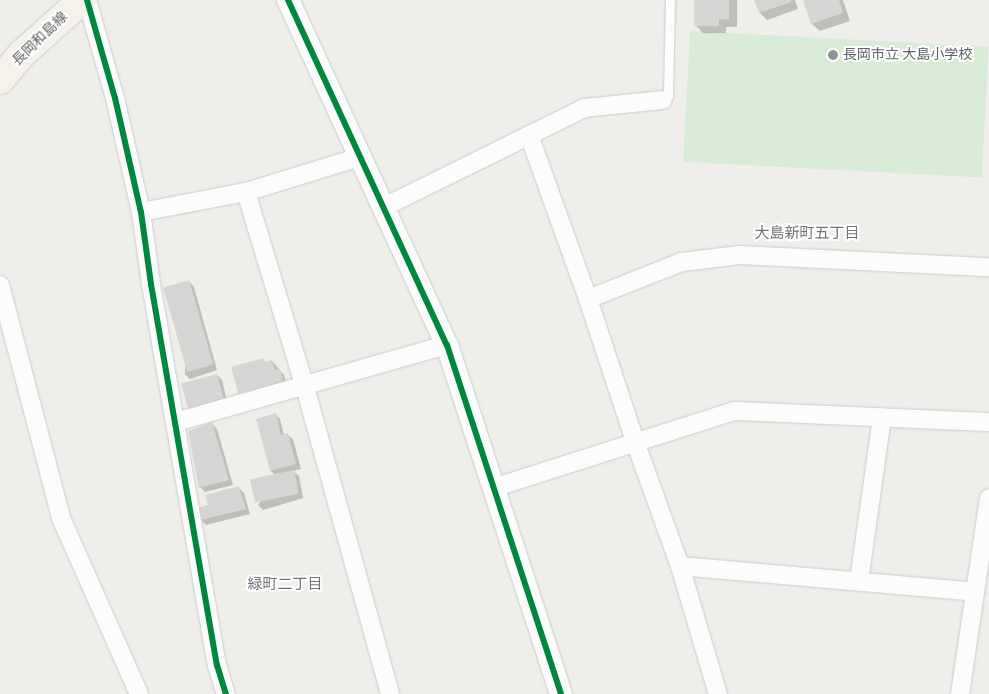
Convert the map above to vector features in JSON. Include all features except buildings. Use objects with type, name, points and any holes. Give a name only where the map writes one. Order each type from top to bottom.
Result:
[{"type":"main road","name":"長岡和島線","points":[[0,80],[23,54],[82,0]]},
{"type":"street","points":[[87,0],[115,98],[141,212],[151,284],[217,665],[226,694]]},
{"type":"street","points":[[288,0],[447,345],[561,694]]},
{"type":"street","points":[[384,207],[584,108],[663,100]]},
{"type":"street","points":[[529,135],[680,566],[718,694]]},
{"type":"street","points":[[141,212],[246,192],[360,157]]},
{"type":"street","points":[[246,192],[306,387],[390,694]]},
{"type":"street","points":[[588,299],[682,262],[732,256],[989,267]]},
{"type":"street","points":[[0,285],[61,518],[139,694]]},
{"type":"street","points":[[176,422],[306,387],[447,345]]},
{"type":"street","points":[[493,488],[736,411],[989,422]]},
{"type":"street","points":[[860,581],[882,418]]},
{"type":"street","points":[[960,694],[989,498]]},
{"type":"street","points":[[680,566],[975,592]]},
{"type":"lane","points":[[663,100],[668,96],[670,0]]},
{"type":"green space","name":"長岡市立 大島小学校","points":[[690,31],[989,47],[982,177],[683,162]]},
{"type":"cycle path","points":[[87,0],[115,98],[141,212],[151,284],[217,665],[226,694]]},
{"type":"cycle path","points":[[288,0],[447,345],[561,694]]},
{"type":"place","name":"長岡市立 大島小学校","points":[[833,55]]},
{"type":"district","name":"大島新町五丁目","points":[[807,234]]},
{"type":"district","name":"緑町二丁目","points":[[285,585]]}]
